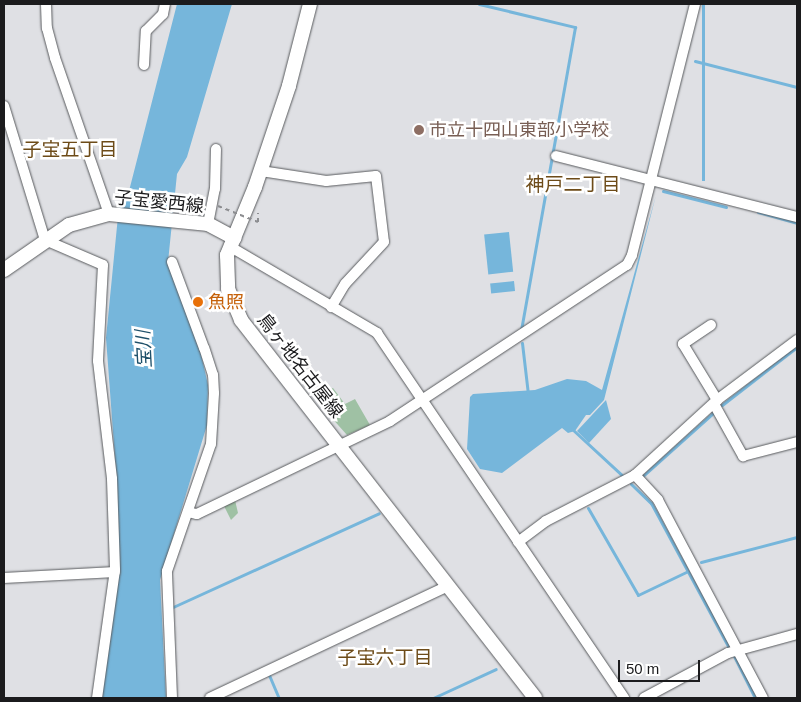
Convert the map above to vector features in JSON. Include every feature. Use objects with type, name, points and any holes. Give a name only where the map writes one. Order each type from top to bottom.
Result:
[{"type":"main road","name":"鳥ヶ地名古屋線","points":[[310,4],[289,86],[261,171],[232,242],[225,276],[241,320],[535,698]]},
{"type":"main road","name":"子宝愛西線","points":[[5,266],[77,222],[111,214],[208,224],[232,242]]},
{"type":"street","points":[[46,4],[47,28],[53,50],[111,214]]},
{"type":"street","points":[[144,65],[146,31],[163,14],[165,4]]},
{"type":"street","points":[[188,512],[197,514],[339,447],[424,399],[627,265],[632,255],[695,4]]},
{"type":"street","points":[[4,106],[45,240],[103,265],[98,361],[112,479],[115,572],[97,698]]},
{"type":"street","points":[[208,224],[214,189],[216,149]]},
{"type":"street","points":[[556,156],[650,178],[797,217]]},
{"type":"street","points":[[261,171],[326,181],[376,176],[384,242],[346,284],[331,307]]},
{"type":"street","points":[[232,242],[331,307],[377,333],[424,399],[624,698]]},
{"type":"street","points":[[172,262],[213,375],[211,444],[188,512],[170,557],[166,582],[172,698]]},
{"type":"street","points":[[711,325],[683,344],[716,402],[743,456],[797,442]]},
{"type":"street","points":[[518,542],[546,521],[635,475],[716,402],[797,340]]},
{"type":"street","points":[[635,475],[658,500],[763,698]]},
{"type":"street","points":[[4,578],[115,572]]},
{"type":"street","points":[[210,698],[448,586]]},
{"type":"street","points":[[644,698],[737,650],[797,634]]},
{"type":"path","points":[[218,206],[258,222]]},
{"type":"green space","points":[[333,388],[345,404],[355,399],[370,425],[347,435],[330,416],[319,394]]},
{"type":"green space","points":[[235,500],[238,513],[231,520],[224,506]]},
{"type":"water","name":"宝川","points":[[177,4],[232,4],[187,157],[177,174],[168,262],[201,354],[208,385],[207,425],[160,580],[166,698],[102,698],[116,472],[106,338],[119,206],[129,191]]},
{"type":"water","points":[[702,4],[705,4],[705,181],[702,181]]},
{"type":"water","points":[[656,195],[604,400],[590,415],[586,415],[575,431],[568,433],[562,428],[502,473],[480,469],[467,449],[470,397],[473,394],[535,390],[567,379],[586,381],[602,390]]},
{"type":"water","points":[[509,232],[513,272],[488,274],[484,235]]},
{"type":"water","points":[[514,281],[515,291],[491,293],[490,284]]},
{"type":"water","points":[[606,400],[611,419],[589,443],[577,431]]},
{"type":"waterway","points":[[479,4],[575,27],[521,329]]},
{"type":"waterway","points":[[695,61],[797,87]]},
{"type":"waterway","points":[[663,191],[726,207]]},
{"type":"waterway","points":[[758,212],[797,223]]},
{"type":"waterway","points":[[522,343],[528,394]]},
{"type":"waterway","points":[[722,405],[797,347]]},
{"type":"waterway","points":[[644,475],[713,413]]},
{"type":"waterway","points":[[572,429],[623,476]]},
{"type":"waterway","points":[[631,484],[651,503],[729,648]]},
{"type":"waterway","points":[[588,508],[638,595],[688,571]]},
{"type":"waterway","points":[[173,607],[379,513]]},
{"type":"waterway","points":[[701,562],[797,537]]},
{"type":"waterway","points":[[734,656],[755,698]]},
{"type":"waterway","points":[[433,698],[496,669]]},
{"type":"waterway","points":[[269,675],[279,698]]},
{"type":"place","name":"市立十四山東部小学校","points":[[419,130]]},
{"type":"place","name":"魚照","points":[[198,302]]},
{"type":"district","name":"子宝五丁目","points":[[70,150]]},
{"type":"district","name":"神戸二丁目","points":[[573,185]]},
{"type":"district","name":"子宝六丁目","points":[[385,658]]}]
